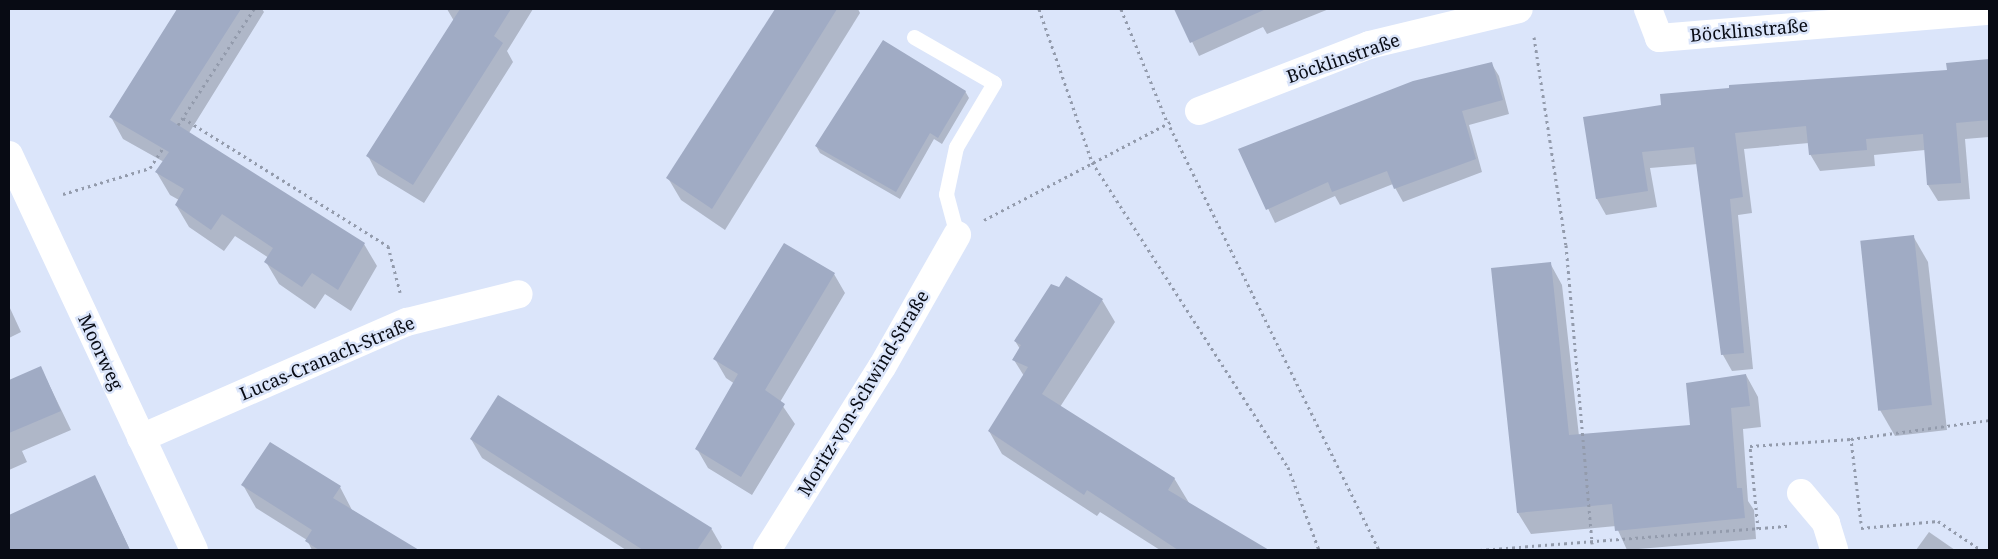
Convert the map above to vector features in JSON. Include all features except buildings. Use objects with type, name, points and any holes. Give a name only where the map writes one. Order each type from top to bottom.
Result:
[{"type":"street","name":"Böcklinstraße","points":[[1648,9],[1659,38],[1989,10]]},
{"type":"street","name":"Böcklinstraße","points":[[1199,111],[1369,45],[1526,19]]},
{"type":"street","name":"Moorweg","points":[[9,154],[194,550]]},
{"type":"street","name":"Moritz-von-Schwind-Straße","points":[[767,550],[882,367],[957,235]]},
{"type":"street","name":"Lucas-Cranach-Straße","points":[[141,438],[407,322],[519,294]]},
{"type":"street","points":[[1801,493],[1830,535]]},
{"type":"lane","points":[[914,37],[994,83],[956,148],[946,194],[957,235]]},
{"type":"path","points":[[178,125],[254,9]]},
{"type":"path","points":[[1039,9],[1092,162],[1288,467],[1319,550]]},
{"type":"path","points":[[1121,9],[1168,123],[1380,550]]},
{"type":"path","points":[[1526,19],[1566,245],[1592,544]]},
{"type":"path","points":[[957,235],[1168,123],[1199,111]]},
{"type":"path","points":[[183,118],[388,246],[407,322]]},
{"type":"path","points":[[32,204],[150,168],[163,148]]},
{"type":"path","points":[[1758,529],[1750,446],[1851,438],[1989,420]]},
{"type":"path","points":[[1851,438],[1861,528]]},
{"type":"path","points":[[1480,550],[1592,544],[1758,529],[1830,535],[1861,528],[1938,521],[1981,550]]}]
